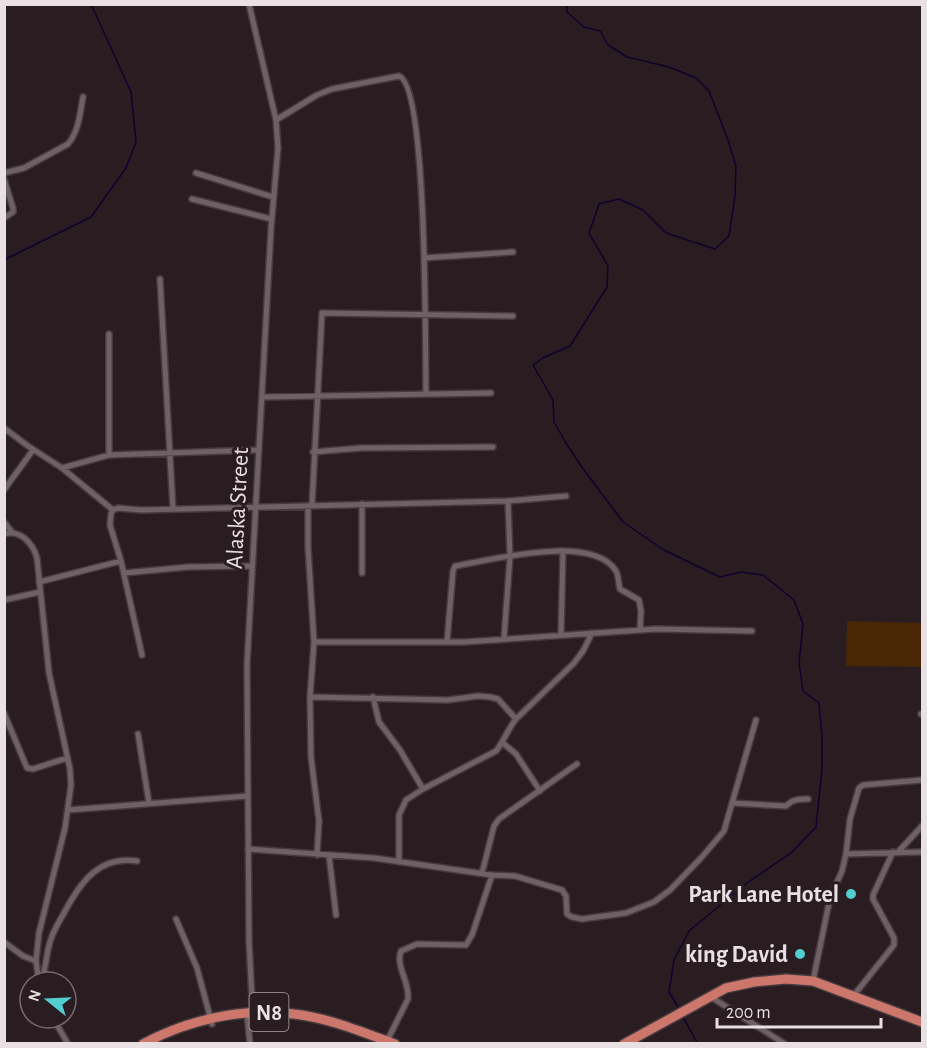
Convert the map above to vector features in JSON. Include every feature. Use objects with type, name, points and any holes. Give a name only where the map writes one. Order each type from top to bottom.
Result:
[{"type":"highway","points":[[624,1044],[726,988],[786,979],[813,981],[922,1022]]},
{"type":"highway","name":"N8","points":[[143,1044],[169,1032],[212,1022],[293,1013],[349,1027],[387,1043]]},
{"type":"highway","name":"N8","points":[[154,1044],[212,1022]]},
{"type":"highway","points":[[634,1044],[643,1039],[649,1031]]},
{"type":"street","name":"Alaska Street","points":[[249,4],[276,120],[278,148],[271,219],[246,665],[250,1044]]},
{"type":"street","points":[[276,120],[302,103],[332,89],[389,77],[403,78],[413,107],[418,138],[424,258],[426,394]]},
{"type":"street","points":[[4,173],[24,168],[68,144],[73,139],[78,126],[83,97]]},
{"type":"street","points":[[196,173],[273,197]]},
{"type":"street","points":[[4,179],[13,212],[4,218]]},
{"type":"street","points":[[192,199],[271,219]]},
{"type":"street","points":[[424,258],[513,252]]},
{"type":"street","points":[[160,279],[173,509]]},
{"type":"street","points":[[317,855],[320,821],[311,757],[310,697],[314,642],[308,547],[322,313],[513,316]]},
{"type":"street","points":[[109,334],[109,455]]},
{"type":"street","points":[[262,397],[491,393]]},
{"type":"street","points":[[4,428],[62,468],[113,510]]},
{"type":"street","points":[[313,452],[361,448],[493,447]]},
{"type":"street","points":[[4,490],[33,450]]},
{"type":"street","points":[[62,468],[109,455],[259,450]]},
{"type":"street","points":[[142,655],[124,573],[110,525],[111,514],[118,508],[173,509],[508,501],[566,496]]},
{"type":"street","points":[[504,638],[510,557],[508,501]]},
{"type":"street","points":[[362,504],[362,573]]},
{"type":"street","points":[[4,522],[12,532],[24,538],[32,546],[37,558],[49,673],[67,758],[70,785],[68,810],[39,933],[36,961],[38,970]]},
{"type":"street","points":[[4,534],[12,532]]},
{"type":"street","points":[[447,642],[455,566],[541,551],[594,554],[615,570],[620,589],[639,600],[640,630]]},
{"type":"street","points":[[561,635],[563,551]]},
{"type":"street","points":[[39,582],[121,561]]},
{"type":"street","points":[[124,573],[188,567],[252,566]]},
{"type":"street","points":[[4,600],[39,592]]},
{"type":"street","points":[[314,642],[447,642],[640,630],[752,631]]},
{"type":"street","points":[[399,862],[399,815],[406,800],[487,756],[503,743],[507,731],[516,719],[584,651],[592,633]]},
{"type":"street","points":[[310,697],[448,699],[490,697],[498,699],[516,719]]},
{"type":"street","points":[[373,698],[379,722],[400,750],[423,789]]},
{"type":"street","points":[[4,713],[27,768],[33,769],[67,758]]},
{"type":"street","points":[[248,849],[374,858],[492,875],[522,877],[562,890],[566,896],[567,914],[572,918],[582,920],[626,913],[654,902],[670,890],[724,831],[756,720]]},
{"type":"street","points":[[138,734],[149,803]]},
{"type":"street","points":[[503,743],[516,754],[540,791]]},
{"type":"street","points":[[482,873],[494,826],[499,819],[577,764]]},
{"type":"street","points":[[813,981],[830,897],[842,871],[850,819],[859,788],[863,785],[922,780]]},
{"type":"street","points":[[68,810],[248,796]]},
{"type":"street","points":[[732,803],[786,806],[796,799],[808,799]]},
{"type":"street","points":[[854,995],[894,945],[894,938],[873,895],[895,852],[922,826]]},
{"type":"street","points":[[846,854],[922,852]]},
{"type":"street","points":[[328,855],[336,915]]},
{"type":"street","points":[[43,970],[52,935],[73,896],[87,876],[124,859],[136,861]]},
{"type":"street","points":[[387,1043],[408,999],[409,991],[399,960],[401,951],[417,944],[466,945],[470,942],[492,875]]},
{"type":"street","points":[[176,919],[197,968],[212,1022]]},
{"type":"street","points":[[4,942],[23,956],[36,961]]},
{"type":"street","points":[[710,996],[785,1044]]},
{"type":"street","points":[[60,1030],[68,1044]]},
{"type":"shaded area","points":[[847,621],[922,623],[921,667],[846,666]]},
{"type":"waterway","points":[[4,260],[91,217],[126,168],[136,142],[131,92],[91,4]]},
{"type":"waterway","points":[[567,4],[567,12],[584,27],[600,31],[608,45],[627,57],[669,67],[696,78],[709,91],[736,166],[735,196],[729,236],[715,249],[666,233],[643,210],[619,199],[599,204],[589,233],[608,266],[607,287],[570,346],[533,365],[553,400],[554,422],[566,443],[623,522],[664,550],[720,577],[741,572],[763,575],[794,600],[803,624],[799,663],[803,691],[819,703],[822,769],[816,827],[791,853],[747,883],[689,931],[674,960],[669,992],[680,1010]]},
{"type":"waterway","points":[[683,1017],[698,1044]]},
{"type":"place","name":"Park Lane Hotel","points":[[851,894]]},
{"type":"place","name":"king David","points":[[800,954]]}]
